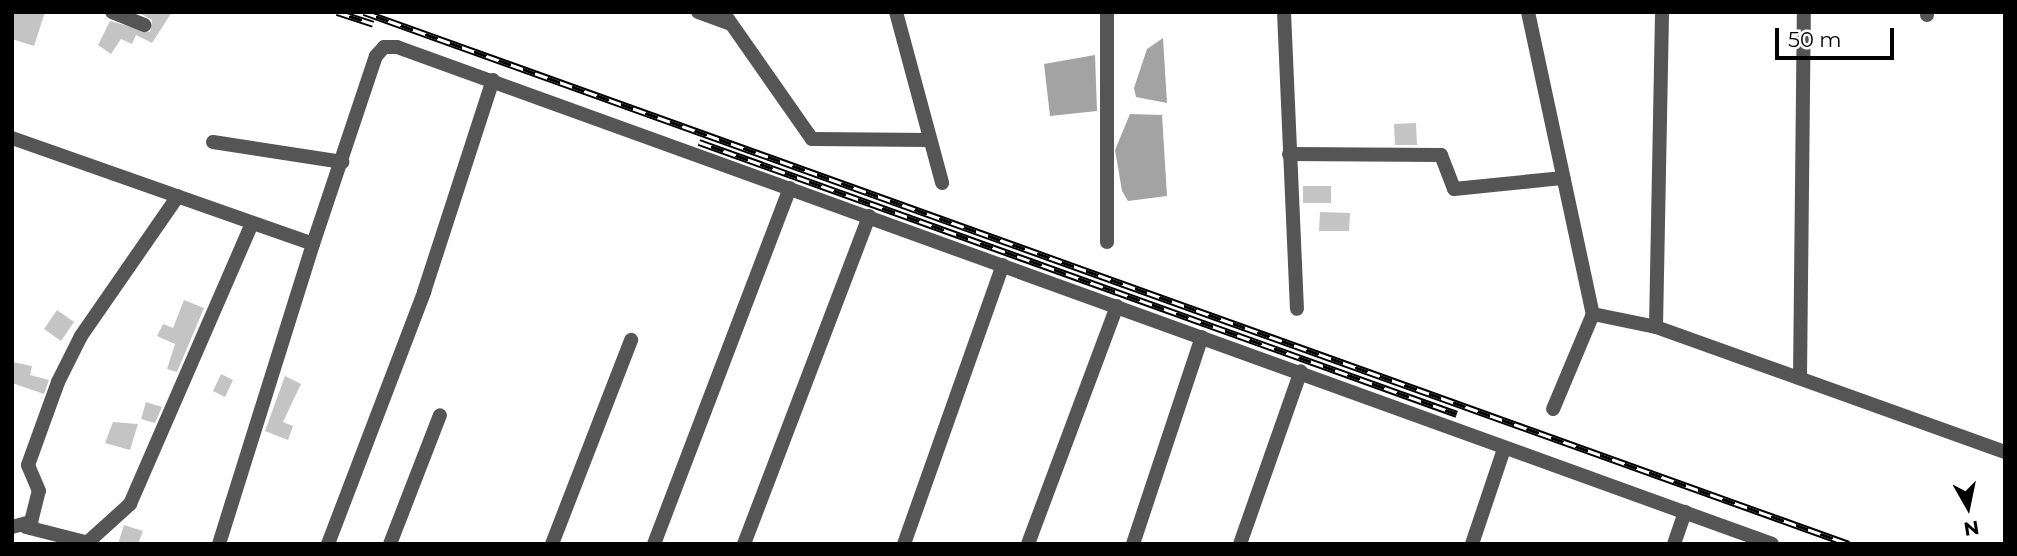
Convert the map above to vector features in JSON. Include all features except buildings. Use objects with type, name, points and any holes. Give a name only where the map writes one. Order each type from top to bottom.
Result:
[{"type":"street","points":[[111,12],[144,25]]},
{"type":"street","points":[[698,12],[732,25]]},
{"type":"street","points":[[723,12],[812,139],[929,140]]},
{"type":"street","points":[[896,12],[942,183]]},
{"type":"street","points":[[1107,12],[1107,242]]},
{"type":"street","points":[[1284,12],[1297,309]]},
{"type":"street","points":[[1528,12],[1593,314],[1553,409]]},
{"type":"street","points":[[1656,327],[1662,12]]},
{"type":"street","points":[[1800,378],[1804,12]]},
{"type":"street","points":[[219,544],[313,244],[384,47],[493,80],[1772,544]]},
{"type":"street","points":[[328,544],[442,241],[493,80]]},
{"type":"street","points":[[12,138],[313,244]]},
{"type":"street","points":[[213,142],[342,162]]},
{"type":"street","points":[[1289,154],[1441,155],[1454,189],[1563,178]]},
{"type":"street","points":[[654,544],[790,188]]},
{"type":"street","points":[[178,196],[81,336],[58,382],[29,465],[39,491],[19,527],[91,543],[130,504],[252,223]]},
{"type":"street","points":[[744,544],[869,216]]},
{"type":"street","points":[[904,544],[1003,265]]},
{"type":"street","points":[[1028,544],[1117,306]]},
{"type":"street","points":[[1593,314],[1656,327],[2005,452]]},
{"type":"street","points":[[1133,544],[1202,337]]},
{"type":"street","points":[[552,544],[631,340]]},
{"type":"street","points":[[1240,544],[1301,371]]},
{"type":"street","points":[[390,544],[440,415]]},
{"type":"street","points":[[1472,544],[1504,449]]},
{"type":"street","points":[[1674,544],[1685,512]]},
{"type":"shaded area","points":[[1163,38],[1167,103],[1136,97],[1134,88],[1147,49]]},
{"type":"shaded area","points":[[1095,55],[1097,111],[1050,116],[1044,64]]},
{"type":"shaded area","points":[[1130,114],[1162,115],[1167,196],[1128,201],[1122,191],[1115,150]]},
{"type":"railway","points":[[337,12],[373,24]]},
{"type":"railway","points":[[364,12],[1849,544]]},
{"type":"railway","points":[[699,142],[1457,414]]}]
